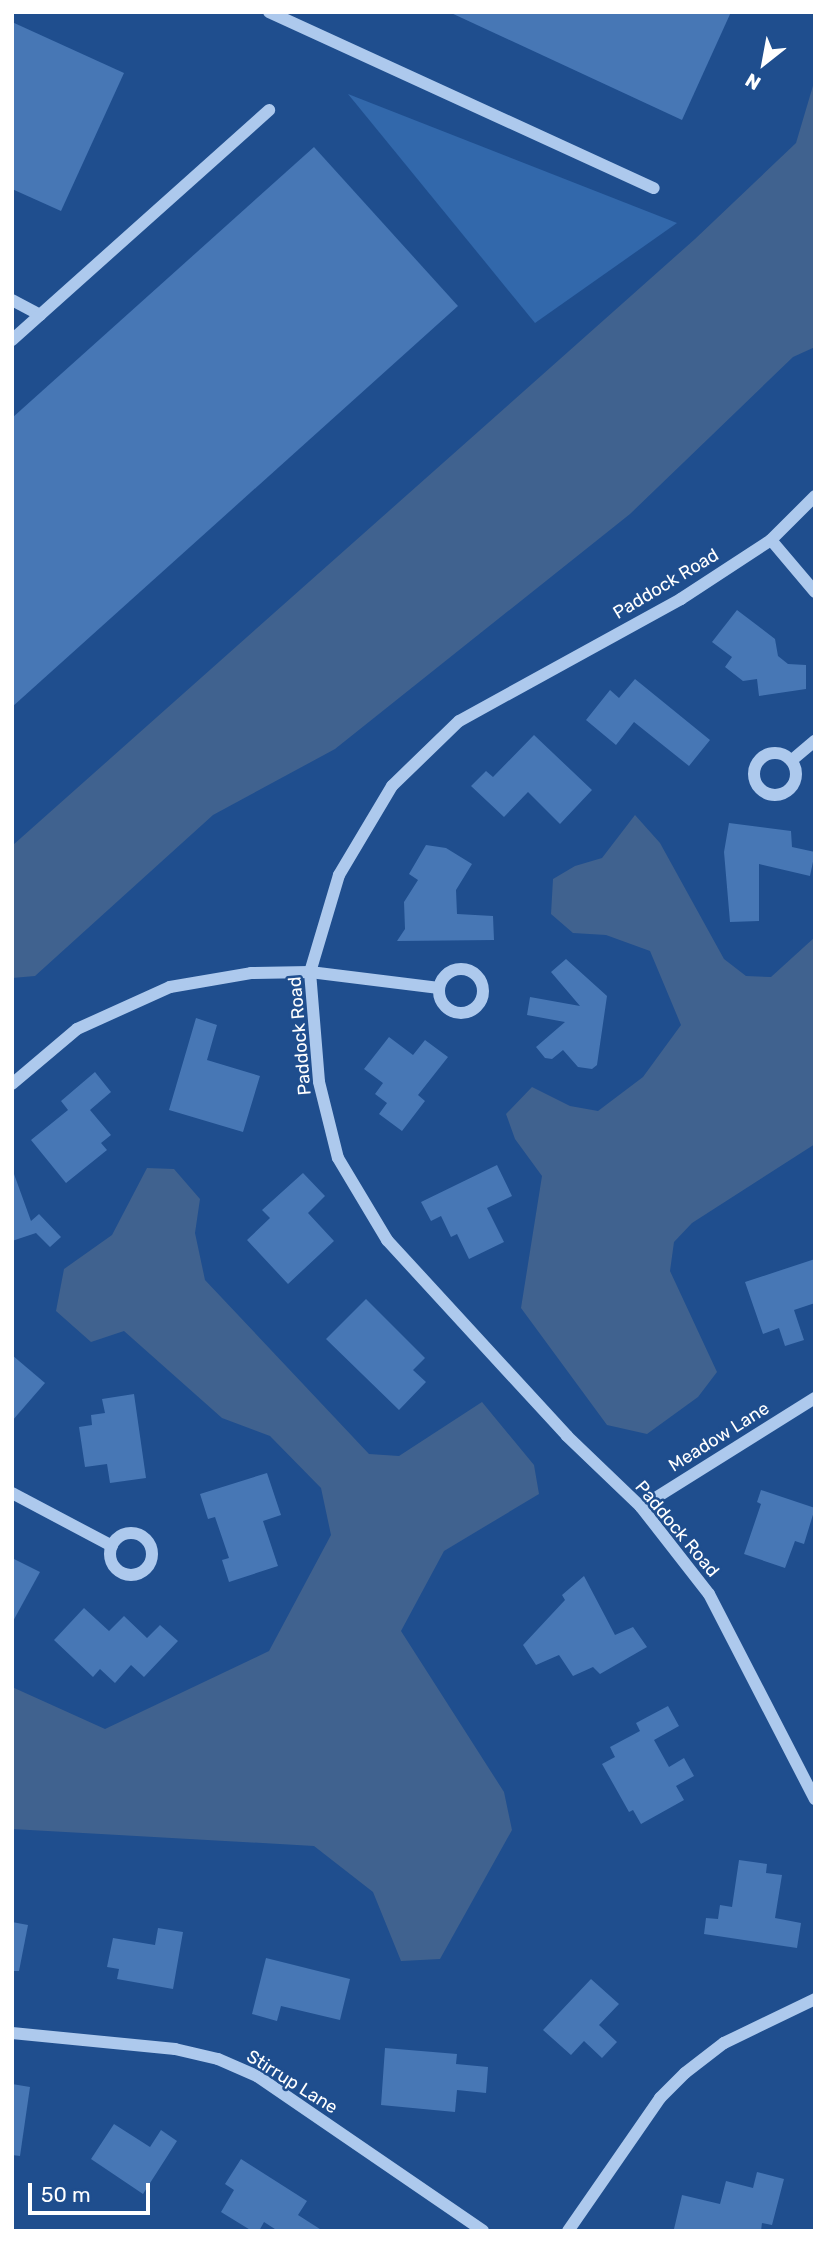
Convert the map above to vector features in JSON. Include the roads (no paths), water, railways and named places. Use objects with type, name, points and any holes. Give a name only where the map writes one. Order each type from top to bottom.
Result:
[{"type":"street","points":[[269,12],[654,188]]},
{"type":"street","points":[[12,340],[269,110]]},
{"type":"street","points":[[12,300],[40,315]]},
{"type":"street","name":"Paddock Road","points":[[815,496],[771,540],[681,599],[459,721],[393,786],[339,875],[310,972],[318,1082],[338,1158],[387,1240],[567,1436],[641,1507],[709,1594],[815,1799]]},
{"type":"street","points":[[771,540],[815,592]]},
{"type":"street","points":[[792,760],[815,741]]},
{"type":"street","points":[[12,1084],[76,1029],[170,987],[251,973],[310,972],[439,988]]},
{"type":"street","name":"Meadow Lane","points":[[641,1507],[815,1398]]},
{"type":"street","points":[[12,1493],[111,1546]]},
{"type":"street","points":[[568,2231],[660,2098],[685,2073],[724,2043],[815,1999]]},
{"type":"street","name":"Stirrup Lane","points":[[12,2033],[175,2049],[218,2059],[257,2076],[483,2231]]}]
